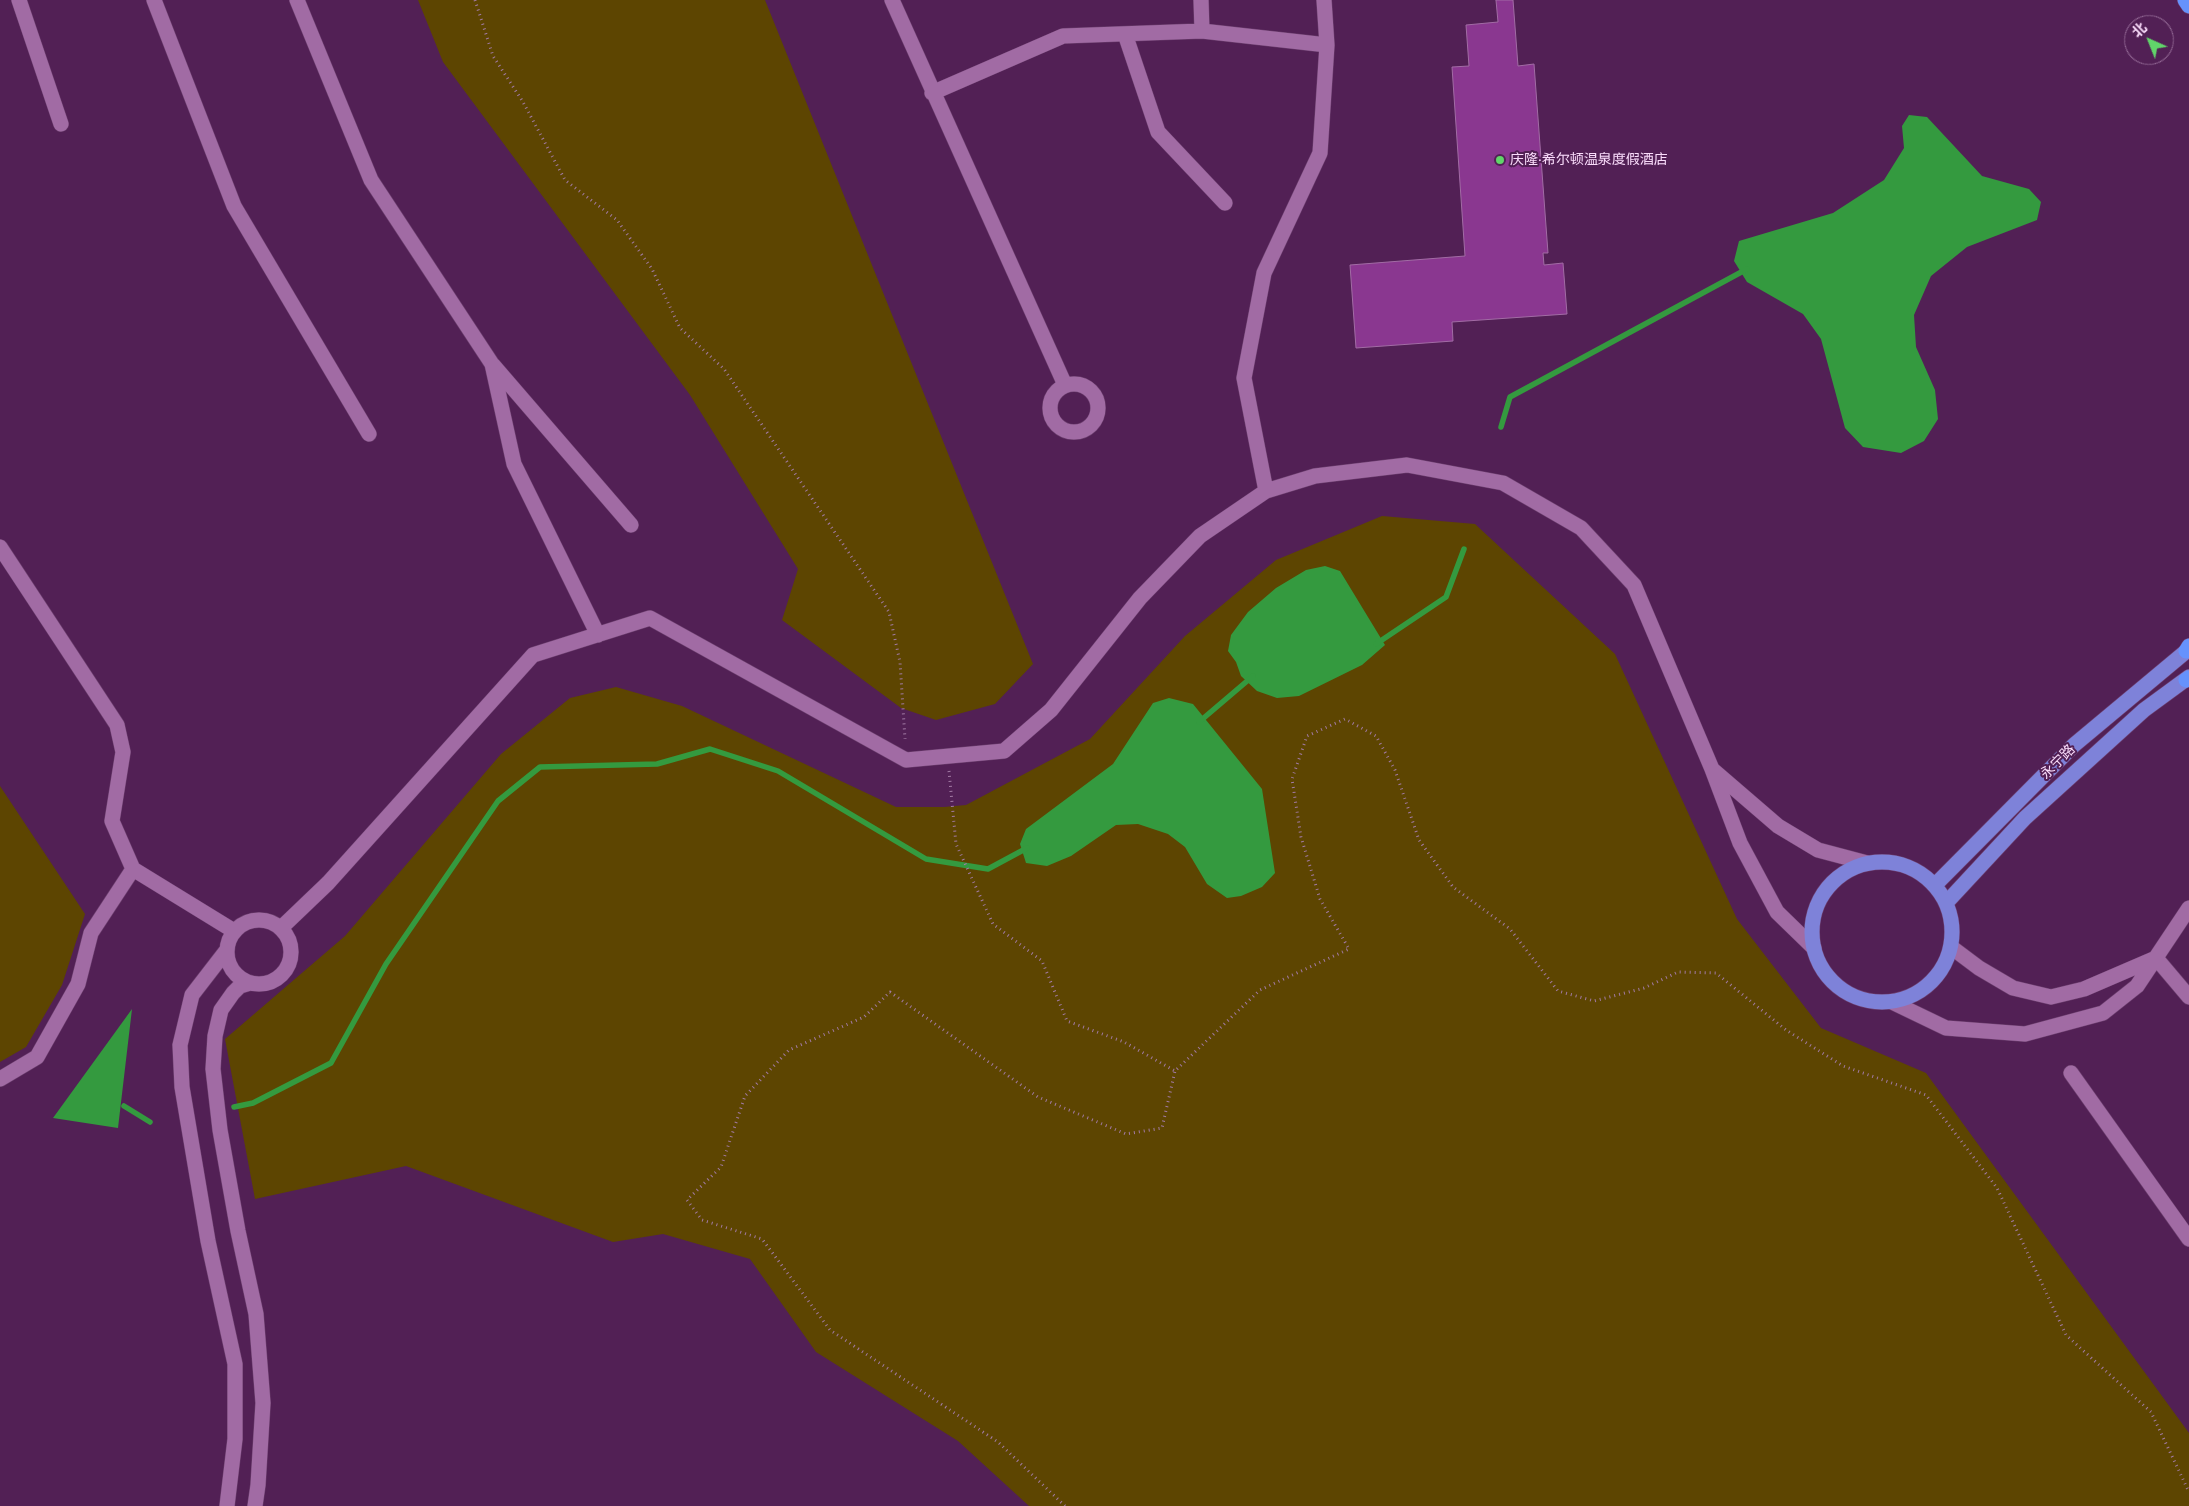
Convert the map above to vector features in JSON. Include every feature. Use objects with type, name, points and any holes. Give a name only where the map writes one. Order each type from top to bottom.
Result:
[{"type":"highway","points":[[2185,0],[2189,6]]},
{"type":"main road","name":"永宁路","points":[[1935,885],[2074,745],[2188,648]]},
{"type":"main road","name":"永宁路","points":[[1947,902],[2025,818],[2144,710],[2188,678]]},
{"type":"main road","points":[[1886,861],[1904,864],[1921,872],[1935,885],[1947,902],[1953,924],[1951,947],[1944,967],[1930,984],[1912,996],[1892,1002],[1871,1002],[1851,995],[1834,984],[1822,967],[1814,948],[1812,926],[1817,904],[1829,886],[1846,871],[1867,863],[1886,861]]},
{"type":"street","points":[[19,0],[61,124]]},
{"type":"street","points":[[154,0],[234,206],[369,434]]},
{"type":"street","points":[[296,0],[372,180],[492,364],[631,525]]},
{"type":"street","points":[[892,0],[1065,385]]},
{"type":"street","points":[[1201,0],[1202,31]]},
{"type":"street","points":[[1266,491],[1244,378],[1264,274],[1320,153],[1327,45],[1324,0]]},
{"type":"street","points":[[932,92],[1063,36],[1202,31],[1327,45]]},
{"type":"street","points":[[1125,34],[1158,132],[1225,203]]},
{"type":"street","points":[[492,364],[514,464],[598,635]]},
{"type":"street","points":[[280,928],[328,883],[533,655],[650,618],[906,760],[1004,751],[1051,710],[1140,598],[1200,536],[1266,491],[1315,476],[1407,465],[1503,483],[1581,528],[1634,585],[1712,769],[1740,843],[1777,912],[1814,948]]},
{"type":"street","points":[[0,548],[117,725],[123,752],[112,820],[133,869],[234,932]]},
{"type":"street","points":[[1712,769],[1778,826],[1818,850],[1867,863]]},
{"type":"street","points":[[0,1079],[37,1057],[78,984],[91,934],[133,869]]},
{"type":"street","points":[[1892,1002],[1946,1028],[2025,1034],[2103,1013],[2137,986],[2189,908]]},
{"type":"street","points":[[226,951],[232,971],[250,983],[260,984],[271,982],[280,976],[287,967],[290,957],[290,946],[287,936],[272,922],[262,919],[242,924],[228,941],[226,951],[192,995],[180,1045],[182,1087],[208,1241],[235,1364],[235,1440],[227,1506]]},
{"type":"street","points":[[1951,947],[1979,968],[2013,988],[2051,997],[2084,989],[2156,958]]},
{"type":"street","points":[[2156,958],[2189,997]]},
{"type":"street","points":[[250,983],[240,986],[222,1010],[215,1036],[213,1069],[220,1130],[238,1230],[256,1314],[263,1403],[255,1506]]},
{"type":"street","points":[[2071,1073],[2189,1239]]},
{"type":"path","points":[[475,0],[493,56],[524,102],[565,180],[617,220],[652,269],[680,328],[724,368],[889,612],[900,662],[906,760]]},
{"type":"path","points":[[1065,1506],[998,1442],[830,1330],[762,1239],[702,1220],[688,1200],[722,1167],[745,1096],[789,1050],[864,1017],[890,992],[1038,1096],[1126,1134],[1162,1128],[1175,1071],[1260,990],[1349,949],[1320,899],[1301,836],[1292,779],[1307,736],[1345,719],[1376,736],[1395,770],[1420,840],[1453,887],[1510,929],[1558,991],[1594,1001],[1644,988],[1678,972],[1716,973],[1786,1030],[1843,1066],[1926,1095],[1997,1188],[2066,1335],[2151,1412],[2189,1492]]},
{"type":"path","points":[[947,756],[956,844],[993,924],[1042,962],[1068,1021],[1124,1042],[1175,1071]]},
{"type":"shaded area","points":[[418,0],[765,0],[1033,664],[995,704],[936,720],[901,708],[782,620],[798,569],[690,395],[443,62]]},
{"type":"shaded area","points":[[1909,115],[1927,117],[1982,176],[2029,189],[2041,202],[2037,220],[1967,247],[1931,276],[1914,315],[1916,347],[1935,390],[1938,419],[1924,441],[1901,453],[1863,447],[1845,428],[1821,339],[1803,314],[1747,282],[1734,261],[1739,241],[1833,213],[1884,180],[1904,148],[1902,126]]},
{"type":"shaded area","points":[[1382,516],[1475,524],[1615,654],[1737,919],[1821,1028],[1926,1073],[2189,1433],[2189,1506],[1029,1506],[958,1441],[816,1352],[750,1259],[663,1234],[613,1242],[406,1166],[255,1199],[225,1039],[345,936],[501,754],[570,698],[616,687],[682,706],[896,807],[966,805],[1090,739],[1185,636],[1276,560]]},
{"type":"shaded area","points":[[1325,566],[1340,571],[1385,645],[1362,665],[1299,696],[1277,698],[1257,691],[1241,676],[1236,662],[1228,651],[1231,635],[1248,612],[1276,588],[1306,570]]},
{"type":"shaded area","points":[[1169,698],[1193,704],[1262,789],[1275,873],[1262,887],[1241,896],[1227,898],[1207,884],[1185,847],[1168,834],[1138,824],[1116,825],[1071,856],[1047,866],[1026,863],[1020,844],[1026,829],[1113,764],[1153,703]]},
{"type":"shaded area","points":[[0,786],[85,914],[62,985],[26,1047],[0,1062]]},
{"type":"shaded area","points":[[132,1009],[118,1128],[53,1118]]},
{"type":"building","name":"庆隆·希尔顿温泉度假酒店","points":[[1496,0],[1513,0],[1518,66],[1534,64],[1548,253],[1543,253],[1544,265],[1563,263],[1567,314],[1452,322],[1453,341],[1356,348],[1350,265],[1465,256],[1452,67],[1469,66],[1466,25],[1498,22]]},
{"type":"waterway","points":[[1501,427],[1510,397],[1747,269]]},
{"type":"waterway","points":[[1376,644],[1446,597],[1464,549]]},
{"type":"waterway","points":[[1199,722],[1253,676]]},
{"type":"waterway","points":[[234,1107],[253,1103],[331,1063],[386,964],[498,801],[540,767],[657,764],[710,749],[778,771],[926,859],[988,869],[1027,848]]},
{"type":"waterway","points":[[124,1106],[150,1122]]},
{"type":"place","name":"庆隆·希尔顿温泉度假酒店","points":[[1500,160]]}]
